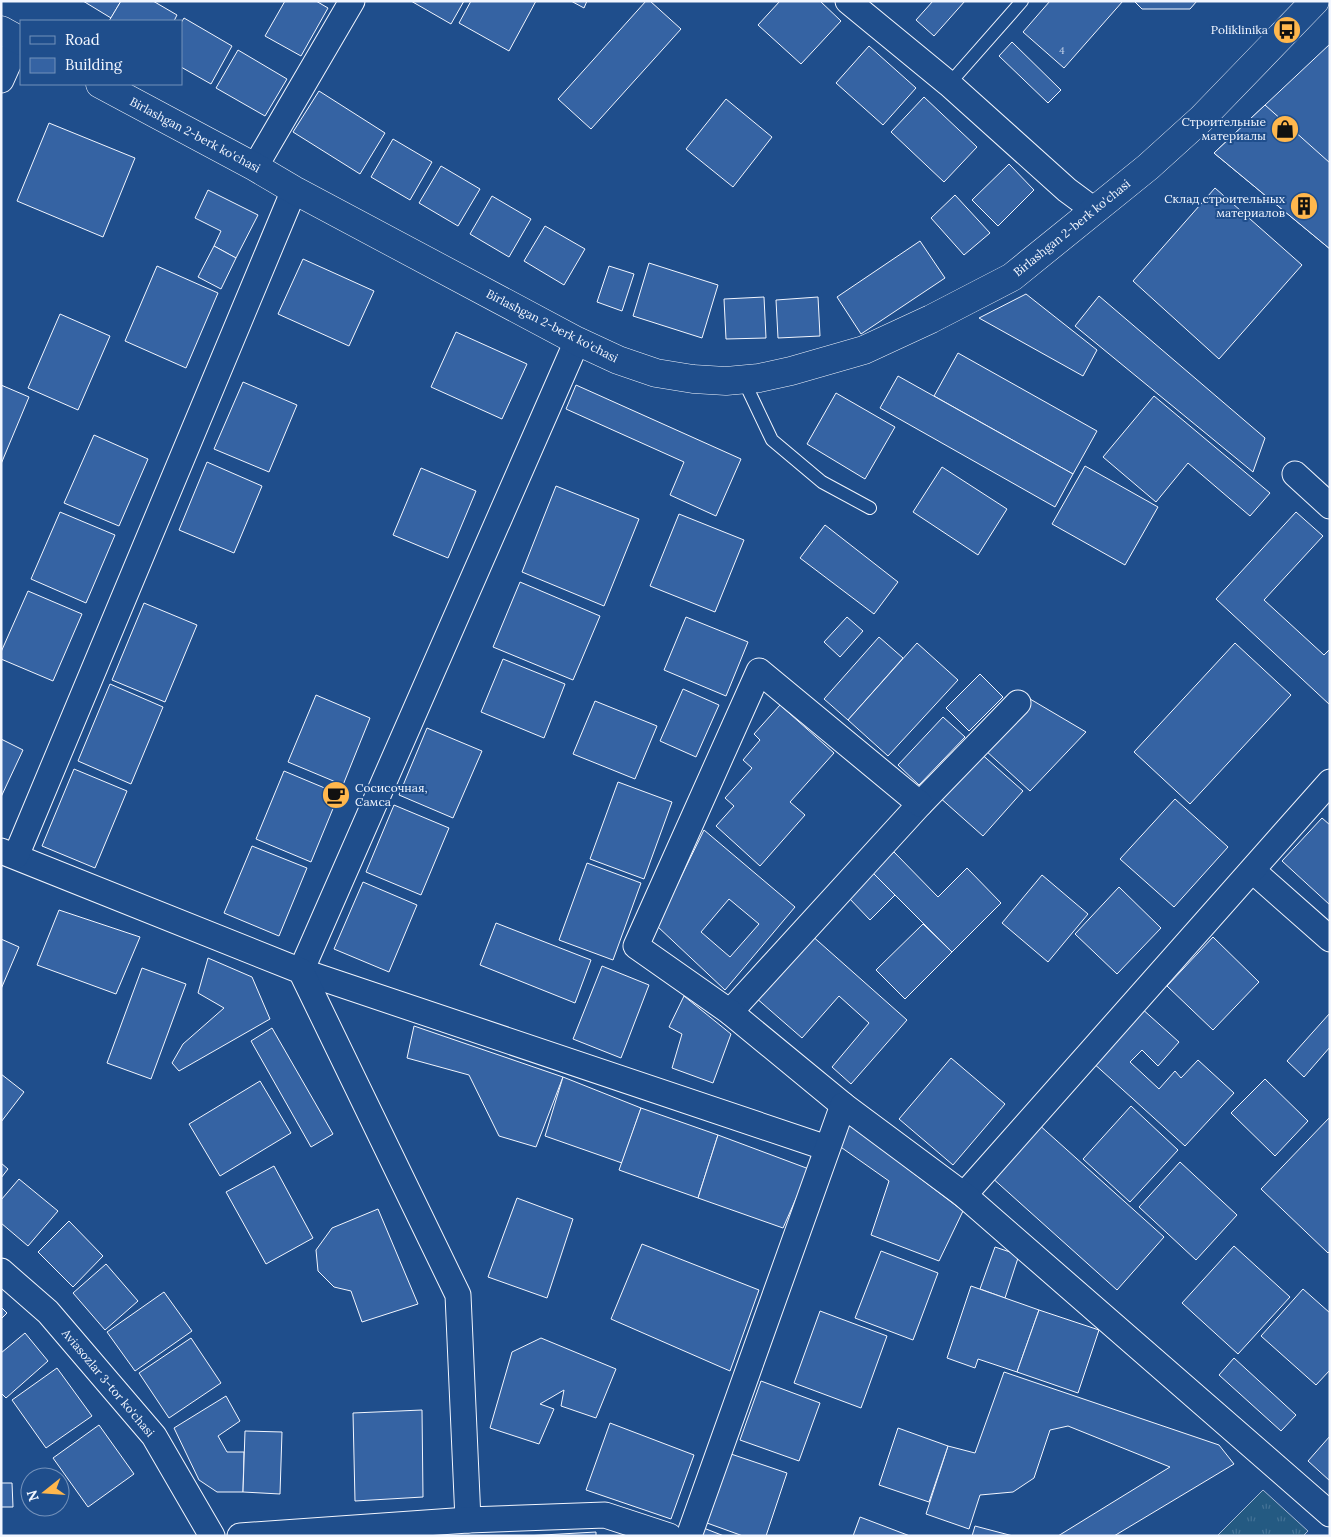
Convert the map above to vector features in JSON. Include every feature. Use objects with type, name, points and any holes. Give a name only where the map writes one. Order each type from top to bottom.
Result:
[{"type":"street","points":[[255,167],[352,1]]},
{"type":"street","points":[[848,1],[949,84],[1067,190],[1094,210]]},
{"type":"street","name":"Birlashgan 2-berk ko'chasi","points":[[102,85],[577,341],[618,360],[656,373],[693,379],[726,381],[791,371],[864,350],[931,320],[1012,277],[1148,167],[1201,119],[1315,1]]},
{"type":"street","points":[[1,80],[14,37]]},
{"type":"street","points":[[294,190],[9,854],[301,971],[827,1148]]},
{"type":"street","points":[[468,1520],[458,1295],[301,971],[577,341]]},
{"type":"street","points":[[1295,474],[1330,506]]},
{"type":"street","points":[[920,804],[759,671],[636,946],[730,1012],[843,1105],[964,1195],[1330,1514]]},
{"type":"street","points":[[730,1012],[920,804],[1018,703]]},
{"type":"street","points":[[964,1195],[1330,782]]},
{"type":"street","points":[[1253,871],[1330,940]]},
{"type":"street","points":[[689,1536],[843,1105]]},
{"type":"street","name":"Aviasozlar 3-tor ko'chasi","points":[[1,1271],[48,1312],[154,1436],[212,1536]]},
{"type":"street","points":[[240,1536],[468,1520],[605,1515],[669,1536]]},
{"type":"lane","points":[[949,84],[1022,1]]},
{"type":"lane","points":[[743,379],[772,440],[822,482],[870,508]]},
{"type":"green space","points":[[1263,1490],[1308,1531],[1303,1536],[1217,1536]]},
{"type":"building","points":[[83,1],[121,1],[111,18]]},
{"type":"building","points":[[121,1],[153,1],[177,15],[174,20],[110,20]]},
{"type":"building","points":[[285,1],[316,1],[328,8],[301,56],[265,36]]},
{"type":"building","points":[[411,1],[464,1],[451,24]]},
{"type":"building","points":[[471,1],[536,1],[509,51],[459,23]]},
{"type":"building","points":[[571,1],[587,1],[584,8]]},
{"type":"building","points":[[646,1],[650,1],[681,29],[591,129],[558,99]]},
{"type":"building","points":[[780,1],[820,1],[841,21],[801,64],[758,25]]},
{"type":"building","points":[[933,1],[965,1],[934,36],[916,20]]},
{"type":"building","points":[[1050,1],[1123,1],[1064,68],[1023,32]]},
{"type":"building","points":[[1134,1],[1197,1],[1190,9],[1142,9]]},
{"type":"building","points":[[184,18],[232,46],[211,84],[182,68],[182,21]]},
{"type":"building","points":[[1012,42],[1061,90],[1048,103],[999,56]]},
{"type":"building","name":"Строительные материалы","points":[[1330,44],[1330,249],[1214,153]]},
{"type":"building","points":[[869,46],[916,88],[883,125],[836,83]]},
{"type":"building","points":[[238,50],[287,79],[265,116],[216,88]]},
{"type":"building","points":[[319,91],[385,133],[360,174],[293,132]]},
{"type":"building","points":[[924,97],[977,147],[944,182],[891,132]]},
{"type":"building","points":[[726,99],[772,137],[733,187],[686,149]]},
{"type":"building","name":"Строительные материалы","points":[[1265,105],[1330,163],[1330,249],[1214,153]]},
{"type":"building","points":[[49,123],[135,158],[103,237],[17,201]]},
{"type":"building","points":[[393,139],[432,162],[410,200],[371,177]]},
{"type":"building","points":[[1009,164],[1034,190],[998,226],[972,200]]},
{"type":"building","points":[[441,166],[480,189],[458,226],[419,203]]},
{"type":"building","points":[[1215,188],[1302,265],[1219,359],[1133,281]]},
{"type":"building","points":[[208,190],[258,215],[236,258],[214,246],[221,231],[195,218]]},
{"type":"building","points":[[955,195],[990,233],[964,255],[931,218]]},
{"type":"building","points":[[492,196],[531,219],[509,257],[470,234]]},
{"type":"building","points":[[545,226],[585,249],[564,285],[524,261]]},
{"type":"building","points":[[920,241],[945,278],[861,334],[837,297]]},
{"type":"building","points":[[214,246],[236,258],[221,289],[198,277]]},
{"type":"building","points":[[303,259],[374,291],[349,346],[278,314]]},
{"type":"building","points":[[649,263],[718,285],[702,338],[633,316]]},
{"type":"building","points":[[157,266],[218,293],[186,368],[125,341]]},
{"type":"building","points":[[609,266],[634,274],[622,311],[597,302]]},
{"type":"building","points":[[1026,294],[1097,350],[1083,376],[979,318]]},
{"type":"building","points":[[1099,296],[1265,438],[1253,472],[1075,326]]},
{"type":"building","points":[[764,297],[766,338],[726,339],[724,299]]},
{"type":"building","points":[[818,297],[820,336],[778,338],[776,300]]},
{"type":"building","points":[[60,314],[110,336],[78,410],[28,388]]},
{"type":"building","points":[[456,332],[527,364],[502,419],[431,387]]},
{"type":"building","points":[[958,353],[1097,431],[1073,474],[934,396]]},
{"type":"building","points":[[898,376],[1073,474],[1055,507],[880,408]]},
{"type":"building","points":[[243,382],[297,405],[269,472],[214,449]]},
{"type":"building","points":[[1,385],[29,397],[1,464]]},
{"type":"building","points":[[576,385],[741,459],[716,516],[670,495],[684,462],[566,409]]},
{"type":"building","points":[[836,393],[895,427],[865,479],[807,444]]},
{"type":"building","points":[[1154,396],[1270,493],[1250,516],[1188,463],[1156,502],[1103,457]]},
{"type":"building","points":[[94,435],[148,459],[119,526],[64,503]]},
{"type":"building","points":[[207,462],[262,486],[234,553],[179,530]]},
{"type":"building","points":[[1085,466],[1158,507],[1125,565],[1052,524]]},
{"type":"building","points":[[942,467],[1007,509],[978,555],[913,512]]},
{"type":"building","points":[[421,468],[476,491],[448,558],[393,535]]},
{"type":"building","points":[[556,486],[639,519],[604,606],[522,572]]},
{"type":"building","points":[[60,512],[115,535],[86,603],[31,579]]},
{"type":"building","points":[[1296,512],[1323,536],[1264,600],[1324,655],[1330,649],[1330,705],[1216,599]]},
{"type":"building","points":[[679,514],[744,540],[715,612],[650,586]]},
{"type":"building","points":[[825,525],[898,582],[874,614],[800,558]]},
{"type":"building","points":[[520,582],[600,616],[573,680],[493,647]]},
{"type":"building","points":[[28,591],[82,614],[53,681],[1,659],[1,652]]},
{"type":"building","points":[[144,603],[197,625],[165,702],[112,680]]},
{"type":"building","points":[[686,617],[748,642],[726,696],[664,670]]},
{"type":"building","points":[[847,617],[863,631],[840,657],[824,642]]},
{"type":"building","points":[[879,637],[903,658],[848,720],[824,699]]},
{"type":"building","points":[[917,643],[958,680],[888,756],[848,720]]},
{"type":"building","points":[[1235,643],[1291,695],[1190,804],[1134,752]]},
{"type":"building","points":[[503,659],[565,684],[544,738],[481,712]]},
{"type":"building","points":[[980,674],[1003,697],[969,731],[946,708]]},
{"type":"building","points":[[110,684],[163,707],[131,784],[78,761]]},
{"type":"building","points":[[683,689],[719,705],[696,757],[660,741]]},
{"type":"building","points":[[316,695],[370,718],[343,785],[288,762]]},
{"type":"building","points":[[1025,696],[1086,732],[1030,791],[985,750]]},
{"type":"building","points":[[595,701],[657,726],[635,779],[573,754]]},
{"type":"building","points":[[780,705],[834,753],[790,802],[805,815],[760,866],[716,826],[734,806],[725,798],[752,768],[743,760],[760,740],[754,734]]},
{"type":"building","points":[[943,717],[965,737],[919,785],[898,765]]},
{"type":"building","points":[[427,728],[482,751],[453,818],[399,795]]},
{"type":"building","points":[[1,739],[23,750],[1,797]]},
{"type":"building","points":[[978,751],[1023,791],[983,836],[938,796]]},
{"type":"building","points":[[74,769],[127,791],[95,868],[42,846]]},
{"type":"building","points":[[284,771],[339,794],[311,862],[256,839]]},
{"type":"building","points":[[618,782],[672,802],[644,879],[590,859]]},
{"type":"building","points":[[1175,799],[1228,847],[1174,907],[1120,859]]},
{"type":"building","points":[[394,805],[449,828],[421,895],[366,872]]},
{"type":"building","points":[[1322,818],[1330,825],[1330,905],[1282,861]]},
{"type":"building","points":[[704,830],[795,907],[725,990],[657,926]],"holes":[[[729,899],[759,924],[730,957],[701,932]]]},
{"type":"building","points":[[252,846],[307,868],[279,936],[224,913]]},
{"type":"building","points":[[894,852],[938,897],[967,868],[1001,903],[952,952],[873,873]]},
{"type":"building","points":[[587,863],[641,883],[613,960],[559,940]]},
{"type":"building","points":[[873,873],[895,895],[870,920],[848,897]]},
{"type":"building","points":[[1042,875],[1088,914],[1048,962],[1002,923]]},
{"type":"building","points":[[363,882],[417,905],[389,972],[334,949]]},
{"type":"building","points":[[1119,887],[1161,928],[1117,974],[1075,934]]},
{"type":"building","points":[[59,910],[140,937],[116,994],[37,965]]},
{"type":"building","points":[[496,923],[591,960],[575,1003],[480,965]]},
{"type":"building","points":[[923,924],[952,952],[905,999],[876,970]]},
{"type":"building","points":[[810,934],[907,1020],[851,1084],[832,1067],[869,1023],[839,996],[802,1038],[755,997]]},
{"type":"building","points":[[1213,937],[1259,982],[1213,1030],[1167,986]]},
{"type":"building","points":[[1,939],[19,947],[1,989]]},
{"type":"building","points":[[208,958],[252,977],[270,1019],[179,1071],[172,1063],[183,1044],[224,1008],[198,993]]},
{"type":"building","points":[[602,966],[649,985],[621,1058],[573,1039]]},
{"type":"building","points":[[142,968],[186,984],[151,1079],[107,1063]]},
{"type":"building","points":[[684,996],[731,1034],[713,1083],[672,1068],[682,1034],[669,1027]]},
{"type":"building","points":[[1140,1007],[1179,1042],[1158,1066],[1142,1050],[1130,1062],[1159,1089],[1175,1071],[1181,1078],[1198,1060],[1234,1093],[1185,1146],[1091,1061]]},
{"type":"building","points":[[1330,1013],[1330,1047],[1304,1077],[1287,1061]]},
{"type":"building","points":[[414,1026],[563,1077],[536,1147],[499,1136],[469,1075],[407,1058]]},
{"type":"building","points":[[272,1028],[333,1134],[311,1147],[251,1041]]},
{"type":"building","points":[[951,1058],[1005,1104],[953,1165],[899,1119]]},
{"type":"building","points":[[1,1074],[24,1092],[1,1122]]},
{"type":"building","points":[[563,1077],[641,1108],[622,1163],[545,1136]]},
{"type":"building","points":[[1265,1079],[1308,1121],[1275,1156],[1231,1113]]},
{"type":"building","points":[[260,1081],[291,1133],[220,1176],[189,1124]]},
{"type":"building","points":[[1131,1106],[1178,1150],[1130,1202],[1083,1159]]},
{"type":"building","points":[[641,1108],[718,1135],[698,1198],[619,1170]]},
{"type":"building","points":[[1330,1117],[1330,1251],[1328,1253],[1261,1189]]},
{"type":"building","points":[[845,1121],[963,1211],[939,1261],[871,1235],[889,1181],[835,1143]]},
{"type":"building","points":[[1037,1123],[1164,1237],[1117,1290],[990,1176]]},
{"type":"building","points":[[718,1135],[809,1169],[783,1228],[698,1198]]},
{"type":"building","points":[[1180,1162],[1237,1215],[1196,1260],[1139,1207]]},
{"type":"building","points":[[1,1163],[8,1169],[1,1178]]},
{"type":"building","points":[[274,1166],[313,1238],[266,1264],[226,1192]]},
{"type":"building","points":[[19,1179],[58,1211],[28,1246],[1,1223],[1,1200]]},
{"type":"building","points":[[517,1198],[573,1219],[547,1298],[488,1277]]},
{"type":"building","points":[[378,1209],[418,1304],[362,1322],[351,1291],[334,1287],[318,1271],[316,1250],[332,1228]]},
{"type":"building","points":[[69,1221],[103,1256],[73,1287],[38,1252]]},
{"type":"building","points":[[642,1244],[759,1290],[730,1371],[611,1319]]},
{"type":"building","points":[[1234,1246],[1290,1297],[1238,1354],[1182,1303]]},
{"type":"building","points":[[995,1247],[1019,1255],[1005,1298],[980,1289]]},
{"type":"building","points":[[881,1251],[938,1273],[913,1340],[855,1318]]},
{"type":"building","points":[[106,1264],[138,1301],[105,1330],[73,1293]]},
{"type":"building","points":[[971,1286],[1039,1310],[1017,1372],[978,1359],[975,1368],[947,1358]]},
{"type":"building","points":[[1303,1289],[1330,1313],[1330,1370],[1316,1385],[1261,1336]]},
{"type":"building","points":[[164,1292],[192,1331],[135,1371],[107,1332]]},
{"type":"building","points":[[1,1307],[7,1313],[1,1319]]},
{"type":"building","points":[[1039,1310],[1099,1330],[1078,1393],[1017,1372]]},
{"type":"building","points":[[820,1311],[887,1336],[861,1408],[794,1383]]},
{"type":"building","points":[[25,1333],[48,1361],[6,1398],[1,1393],[1,1353]]},
{"type":"building","points":[[191,1338],[221,1383],[169,1418],[139,1373]]},
{"type":"building","points":[[541,1338],[616,1369],[596,1418],[561,1406],[564,1390],[540,1404],[554,1409],[539,1444],[490,1428],[512,1352]]},
{"type":"building","points":[[1234,1358],[1296,1415],[1281,1431],[1219,1375]]},
{"type":"building","points":[[57,1368],[92,1416],[46,1448],[12,1400]]},
{"type":"building","points":[[1004,1372],[1219,1445],[1234,1464],[1114,1536],[1058,1536],[1170,1467],[1068,1426],[1050,1430],[1034,1478],[1013,1492],[980,1495],[969,1529],[926,1514],[948,1446],[975,1453]]},
{"type":"building","points":[[761,1381],[820,1403],[799,1461],[740,1440]]},
{"type":"building","points":[[226,1396],[240,1421],[218,1436],[227,1452],[244,1452],[243,1492],[217,1492],[199,1480],[174,1428]]},
{"type":"building","points":[[422,1410],[423,1497],[355,1501],[353,1413]]},
{"type":"building","points":[[610,1423],[694,1455],[671,1519],[586,1490]]},
{"type":"building","points":[[99,1425],[134,1474],[88,1507],[70,1482],[70,1467],[59,1467],[53,1458]]},
{"type":"building","points":[[898,1428],[948,1446],[929,1502],[879,1485]]},
{"type":"building","points":[[245,1431],[282,1432],[280,1494],[243,1492]]},
{"type":"building","points":[[1330,1436],[1330,1481],[1308,1461]]},
{"type":"building","points":[[731,1454],[787,1473],[766,1536],[743,1536],[707,1523]]},
{"type":"building","points":[[1,1483],[12,1483],[13,1507],[1,1507]]},
{"type":"building","points":[[860,1517],[910,1536],[853,1536]]},
{"type":"building","points":[[975,1526],[1013,1536],[972,1536]]},
{"type":"building","points":[[701,1527],[724,1536],[698,1536]]},
{"type":"building","points":[[596,1532],[596,1536],[525,1536]]},
{"type":"place","name":"Poliklinika","points":[[1287,30]]},
{"type":"place","name":"Строительные материалы","points":[[1285,129]]},
{"type":"place","name":"Склад строительных материалов","points":[[1304,206]]},
{"type":"place","name":"Сосисочная, Самса","points":[[336,795]]}]
